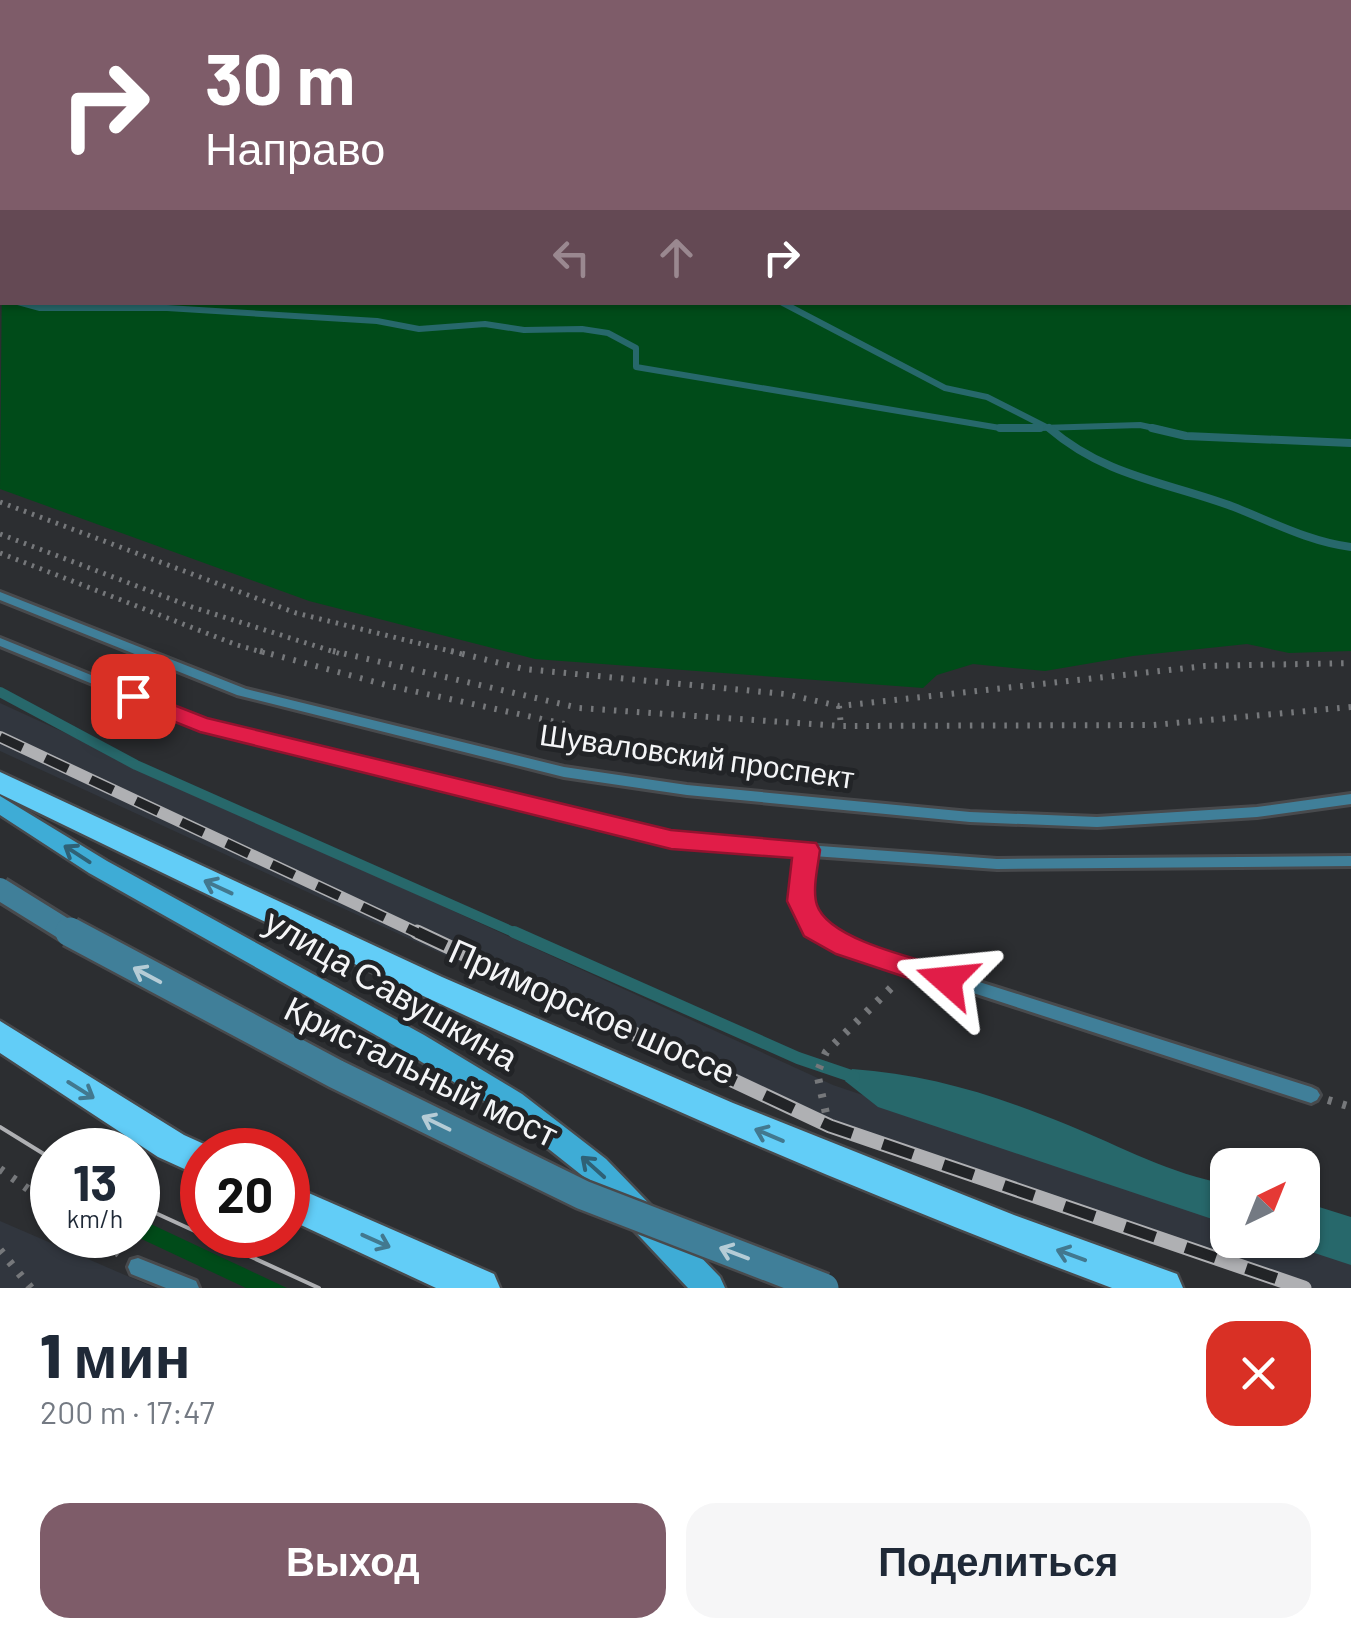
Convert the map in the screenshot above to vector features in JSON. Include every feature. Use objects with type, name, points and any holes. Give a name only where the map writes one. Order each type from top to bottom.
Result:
[{"type":"main road","name":"Приморское шоссе","points":[[0,782],[261,907],[821,1157],[1043,1246],[1163,1288]]},
{"type":"main road","name":"улица Савушкина","points":[[0,804],[98,867],[414,1043],[512,1103],[596,1168],[708,1288]]},
{"type":"main road","points":[[0,1035],[180,1150]]},
{"type":"main road","points":[[310,1211],[480,1288]]},
{"type":"street","name":"Кристальный мост","points":[[0,889],[117,960],[336,1074],[566,1186],[824,1288]]},
{"type":"lane","name":"Шуваловский проспект","points":[[0,596],[242,692],[564,772],[688,790],[932,814],[1097,822],[1257,812],[1351,799]]},
{"type":"lane","points":[[0,642],[200,724],[671,840],[997,864],[1351,861]]},
{"type":"lane","points":[[806,850],[801,901],[814,928],[846,946],[1311,1094]]},
{"type":"lane","points":[[138,1267],[189,1288]]},
{"type":"path","points":[[0,502],[296,613],[505,665],[785,694],[838,706],[1204,666],[1351,663]]},
{"type":"path","points":[[0,534],[192,607],[352,657],[579,708],[841,726],[1153,725],[1351,707]]},
{"type":"path","points":[[0,553],[237,644],[390,686],[569,725]]},
{"type":"path","points":[[838,706],[841,726]]},
{"type":"path","points":[[821,1157],[830,1126],[818,1073],[826,1052],[910,968]]},
{"type":"path","points":[[1,1170],[30,1190]]},
{"type":"path","points":[[0,1250],[31,1288]]},
{"type":"path","points":[[125,1258],[138,1267]]},
{"type":"shaded area","points":[[0,703],[833,1085],[1210,1212],[1210,1258],[1320,1258],[1320,1249],[1351,1260],[1351,1288],[1288,1288],[813,1124],[0,751]]},
{"type":"shaded area","points":[[0,1221],[30,1234],[30,1258],[86,1258],[155,1288],[0,1288]]},
{"type":"green space","points":[[2,305],[1351,305],[1351,651],[1289,653],[1247,644],[1133,656],[1045,671],[973,664],[937,675],[923,688],[535,659],[309,601],[0,489]]},
{"type":"green space","points":[[160,1228],[180,1238],[180,1257],[160,1248]]},
{"type":"green space","points":[[182,1258],[223,1258],[287,1288],[246,1288]]},
{"type":"water","points":[[852,1069],[908,1076],[1042,1114],[1166,1167],[1210,1180],[1210,1218],[878,1107],[845,1081]]},
{"type":"water","points":[[1320,1207],[1351,1217],[1351,1265],[1320,1255]]},
{"type":"waterway","points":[[29,305],[167,308],[377,321],[419,329],[485,324],[524,330],[582,329],[608,333],[636,348],[636,367],[1000,428]]},
{"type":"waterway","points":[[787,305],[945,388],[987,397],[1048,428]]},
{"type":"waterway","points":[[1048,428],[1140,425],[1163,430]]},
{"type":"waterway","points":[[1000,428],[1040,428]]},
{"type":"waterway","points":[[1000,428],[1040,428]]},
{"type":"waterway","points":[[1040,428],[1048,428]]},
{"type":"waterway","points":[[1048,428],[1051,430]]},
{"type":"waterway","points":[[1152,428],[1186,436],[1351,443]]},
{"type":"waterway","points":[[1051,430],[1115,468],[1234,507],[1306,536],[1351,547]]},
{"type":"waterway","points":[[0,692],[136,765],[520,935]]},
{"type":"waterway","points":[[514,932],[798,1058],[854,1077]]},
{"type":"tram line","points":[[0,1127],[30,1145]]},
{"type":"tram line","points":[[160,1215],[319,1288]]},
{"type":"railway","points":[[0,737],[422,935]]},
{"type":"railway","points":[[417,932],[830,1126],[1304,1288]]},
{"type":"route","points":[[133,696],[200,724],[671,840],[806,850],[801,901],[814,928],[846,946],[947,980]]}]
